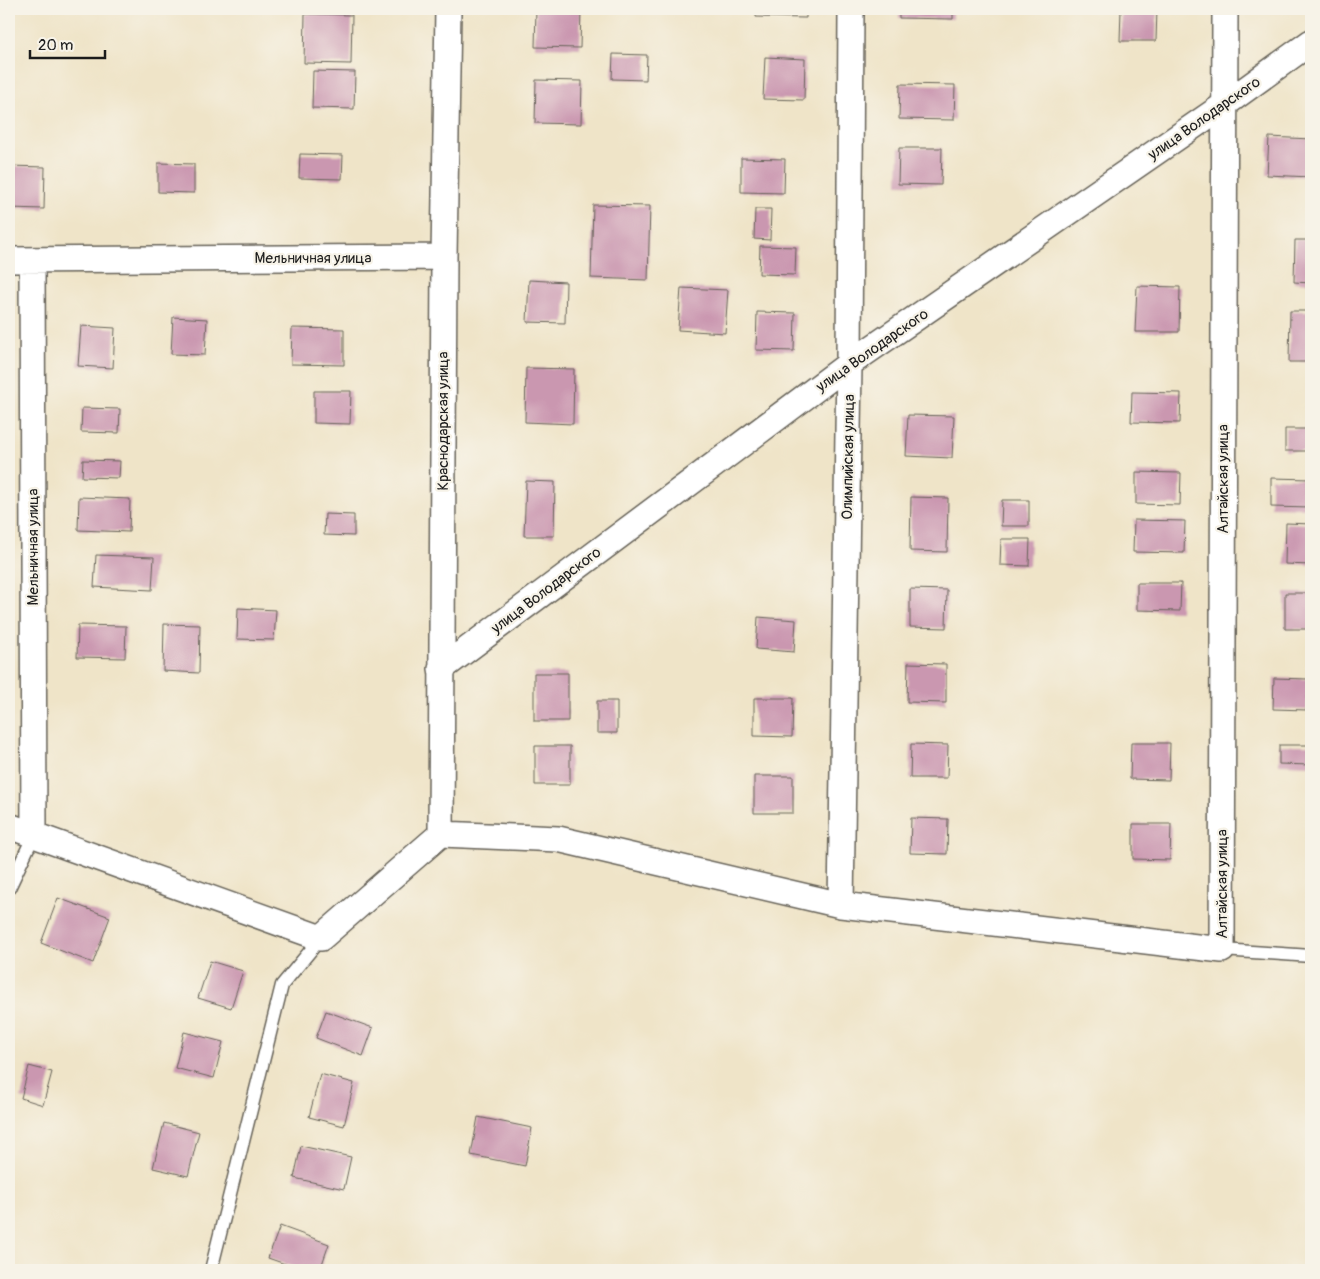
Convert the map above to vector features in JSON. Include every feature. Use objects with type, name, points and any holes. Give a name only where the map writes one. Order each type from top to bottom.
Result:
[{"type":"street","name":"Краснодарская улица","points":[[441,834],[444,257],[448,9]]},
{"type":"street","name":"Олимпийская улица","points":[[841,905],[849,364],[851,9]]},
{"type":"street","name":"Алтайская улица","points":[[1222,950],[1225,9]]},
{"type":"street","name":"улица Володарского","points":[[441,669],[849,364],[1224,105],[1311,42]]},
{"type":"street","name":"Мельничная улица","points":[[34,835],[21,260],[444,257]]},
{"type":"street","points":[[9,826],[321,938],[441,834],[558,839],[841,905],[1222,950]]},
{"type":"lane","points":[[9,888],[34,835]]},
{"type":"lane","points":[[211,1270],[282,985],[321,938]]},
{"type":"lane","points":[[1222,950],[1311,956]]},
{"type":"building","points":[[536,9],[581,9],[580,48],[535,47]]},
{"type":"building","points":[[756,9],[806,9],[806,18],[756,17]]},
{"type":"building","points":[[899,9],[953,9],[953,19],[899,18]]},
{"type":"building","points":[[1121,9],[1157,9],[1156,41],[1120,41]]},
{"type":"building","points":[[305,14],[352,15],[351,64],[304,63]]},
{"type":"building","points":[[613,54],[647,55],[646,80],[612,79]]},
{"type":"building","points":[[765,57],[805,59],[804,100],[763,99]]},
{"type":"building","points":[[313,71],[355,72],[354,109],[312,108]]},
{"type":"building","points":[[536,80],[582,81],[581,124],[535,123]]},
{"type":"building","points":[[900,84],[955,85],[954,120],[899,119]]},
{"type":"building","points":[[1269,137],[1311,139],[1311,177],[1267,175]]},
{"type":"building","points":[[899,148],[942,148],[941,185],[898,184]]},
{"type":"building","points":[[300,154],[343,155],[342,179],[299,178]]},
{"type":"building","points":[[741,158],[785,159],[784,193],[741,192]]},
{"type":"building","points":[[158,163],[194,164],[194,193],[158,192]]},
{"type":"building","points":[[9,166],[45,167],[44,209],[9,208]]},
{"type":"building","points":[[593,205],[650,206],[648,280],[591,278]]},
{"type":"building","points":[[755,209],[771,209],[770,240],[754,239]]},
{"type":"building","points":[[1295,240],[1311,240],[1311,283],[1294,282]]},
{"type":"building","points":[[760,246],[796,247],[795,275],[759,274]]},
{"type":"building","points":[[529,280],[566,282],[565,323],[527,322]]},
{"type":"building","points":[[1137,286],[1180,287],[1179,332],[1135,332]]},
{"type":"building","points":[[681,288],[728,290],[725,333],[678,330]]},
{"type":"building","points":[[1290,311],[1311,311],[1311,362],[1289,362]]},
{"type":"building","points":[[757,312],[795,313],[794,351],[756,350]]},
{"type":"building","points":[[173,317],[207,319],[205,355],[171,354]]},
{"type":"building","points":[[81,326],[115,328],[113,368],[78,366]]},
{"type":"building","points":[[292,328],[344,329],[344,365],[291,364]]},
{"type":"building","points":[[526,368],[574,369],[573,424],[525,422]]},
{"type":"building","points":[[314,391],[351,391],[350,424],[314,423]]},
{"type":"building","points":[[1132,392],[1181,393],[1180,423],[1131,422]]},
{"type":"building","points":[[82,408],[120,409],[119,433],[81,432]]},
{"type":"building","points":[[908,415],[954,416],[952,458],[906,456]]},
{"type":"building","points":[[1285,429],[1311,429],[1311,451],[1285,451]]},
{"type":"building","points":[[83,460],[120,461],[119,478],[82,477]]},
{"type":"building","points":[[1136,472],[1181,473],[1180,505],[1136,504]]},
{"type":"building","points":[[1271,478],[1311,479],[1310,508],[1271,507]]},
{"type":"building","points":[[526,481],[555,482],[554,536],[524,536]]},
{"type":"building","points":[[79,497],[130,499],[129,532],[78,530]]},
{"type":"building","points":[[911,497],[948,498],[947,552],[910,551]]},
{"type":"building","points":[[1002,500],[1029,500],[1029,526],[1001,526]]},
{"type":"building","points":[[325,514],[354,515],[354,536],[324,535]]},
{"type":"building","points":[[1134,520],[1185,521],[1184,553],[1133,552]]},
{"type":"building","points":[[1286,523],[1311,524],[1311,565],[1285,564]]},
{"type":"building","points":[[1001,539],[1030,539],[1029,566],[1000,565]]},
{"type":"building","points":[[96,555],[154,557],[152,590],[94,587]]},
{"type":"building","points":[[1137,583],[1181,583],[1180,611],[1137,610]]},
{"type":"building","points":[[910,589],[947,590],[946,628],[910,627]]},
{"type":"building","points":[[1285,593],[1311,593],[1311,629],[1285,629]]},
{"type":"building","points":[[238,608],[276,610],[274,640],[237,639]]},
{"type":"building","points":[[758,617],[796,620],[794,652],[756,649]]},
{"type":"building","points":[[164,624],[200,625],[199,673],[163,671]]},
{"type":"building","points":[[78,625],[126,626],[125,658],[77,657]]},
{"type":"building","points":[[908,663],[946,664],[946,703],[907,702]]},
{"type":"building","points":[[534,673],[568,673],[568,721],[534,721]]},
{"type":"building","points":[[1274,678],[1308,679],[1307,710],[1273,709]]},
{"type":"building","points":[[754,698],[793,698],[792,737],[754,736]]},
{"type":"building","points":[[597,701],[617,701],[617,733],[597,733]]},
{"type":"building","points":[[1131,743],[1170,743],[1169,780],[1130,779]]},
{"type":"building","points":[[911,744],[948,745],[947,778],[910,778]]},
{"type":"building","points":[[1279,745],[1311,745],[1311,765],[1279,764]]},
{"type":"building","points":[[535,746],[570,746],[570,785],[535,785]]},
{"type":"building","points":[[754,776],[793,776],[793,813],[754,813]]},
{"type":"building","points":[[911,818],[948,819],[947,854],[910,853]]},
{"type":"building","points":[[1133,824],[1171,824],[1170,860],[1133,859]]},
{"type":"building","points":[[58,898],[110,917],[93,963],[41,943]]},
{"type":"building","points":[[210,961],[243,971],[231,1008],[198,998]]},
{"type":"building","points":[[326,1011],[373,1028],[363,1056],[316,1038]]},
{"type":"building","points":[[184,1032],[223,1042],[214,1078],[175,1068]]},
{"type":"building","points":[[29,1066],[52,1072],[43,1105],[21,1098]]},
{"type":"building","points":[[320,1074],[354,1083],[344,1126],[309,1117]]},
{"type":"building","points":[[478,1117],[532,1128],[525,1166],[471,1155]]},
{"type":"building","points":[[164,1123],[199,1132],[188,1176],[153,1168]]},
{"type":"building","points":[[301,1146],[351,1157],[344,1189],[294,1178]]},
{"type":"building","points":[[280,1226],[329,1244],[320,1270],[302,1270],[268,1258]]}]
